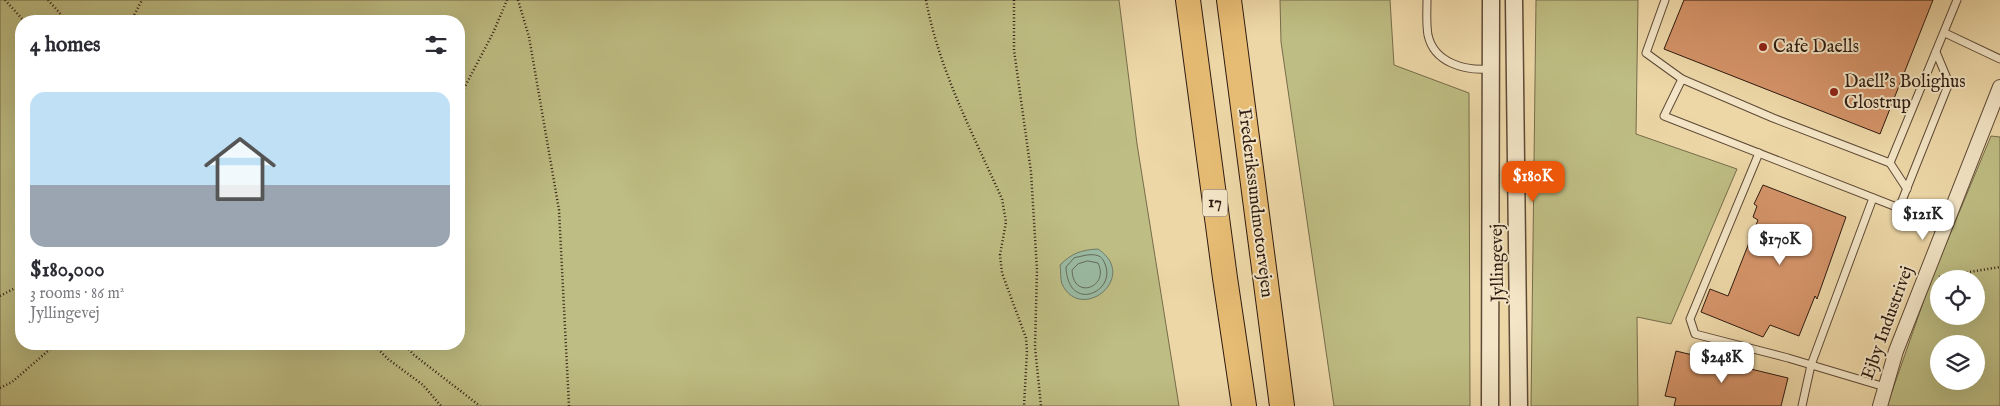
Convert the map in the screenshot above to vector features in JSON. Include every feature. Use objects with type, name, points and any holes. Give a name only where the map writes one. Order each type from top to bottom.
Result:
[{"type":"highway","name":"17","points":[[1188,0],[1244,406]]},
{"type":"highway","name":"Frederikssundmotorvejen","points":[[1229,0],[1282,406]]},
{"type":"street","name":"Jyllingevej","points":[[1490,406],[1491,0]]},
{"type":"street","name":"Jyllingevej","points":[[1514,0],[1519,406]]},
{"type":"street","name":"Ejby Industrivej","points":[[1880,406],[1923,280],[2000,87]]},
{"type":"lane","points":[[1427,0],[1428,35],[1435,52],[1452,64],[1480,70],[1490,70]]},
{"type":"lane","points":[[1665,0],[1646,54],[1682,79],[1773,118],[1890,163],[1906,189]]},
{"type":"lane","points":[[1890,163],[1957,0]]},
{"type":"lane","points":[[1945,33],[2000,59]]},
{"type":"lane","points":[[1899,208],[1949,83],[1936,52]]},
{"type":"lane","points":[[1682,79],[1664,116],[1899,208],[1942,231]]},
{"type":"lane","points":[[1759,153],[1690,319],[1695,334],[1885,387]]},
{"type":"lane","points":[[1802,406],[1811,365],[1873,198]]},
{"type":"path","points":[[5,0],[19,15]]},
{"type":"path","points":[[48,0],[62,15]]},
{"type":"path","points":[[134,15],[142,0]]},
{"type":"path","points":[[465,86],[507,0]]},
{"type":"path","points":[[518,0],[529,37],[559,210],[569,406]]},
{"type":"path","points":[[926,0],[932,32],[945,70],[1002,199],[1006,222],[1000,255],[1002,272],[1026,338],[1024,406]]},
{"type":"path","points":[[1014,0],[1014,50],[1031,172],[1037,270],[1035,347],[1040,406]]},
{"type":"path","points":[[1923,280],[2000,267]]},
{"type":"path","points":[[0,296],[15,288]]},
{"type":"path","points":[[0,388],[12,382],[49,350]]},
{"type":"path","points":[[379,350],[422,385],[441,406]]},
{"type":"path","points":[[409,350],[480,406]]},
{"type":"shaded area","points":[[0,0],[1119,0],[1137,144],[1179,406],[0,406]]},
{"type":"shaded area","points":[[1280,0],[1390,0],[1394,65],[1469,93],[1470,406],[1334,406],[1281,42]]},
{"type":"shaded area","points":[[1536,0],[1638,0],[1636,134],[1737,169],[1671,324],[1637,317],[1638,406],[1531,406]]},
{"type":"shaded area","points":[[1991,136],[2000,137],[2000,406],[1887,406],[1930,283],[1930,325],[1985,325],[1985,270],[1935,270]]},
{"type":"water","points":[[1098,249],[1109,260],[1113,272],[1110,283],[1103,292],[1093,298],[1082,299],[1071,295],[1062,284],[1060,265],[1077,253]]},
{"type":"building","name":"Daell's Bolighus Glostrup","points":[[1684,0],[1933,0],[1880,134],[1664,49]]},
{"type":"building","points":[[1763,185],[1846,217],[1817,299],[1815,296],[1799,336],[1770,325],[1763,337],[1701,312],[1710,289],[1728,296],[1758,220],[1753,217],[1757,206],[1754,204]]},
{"type":"building","points":[[1676,351],[1788,378],[1781,406],[1674,406],[1676,398],[1665,396]]},
{"type":"place","name":"Cafe Daells","points":[[1763,47]]},
{"type":"place","name":"Daell's Bolighus Glostrup","points":[[1834,92]]}]
